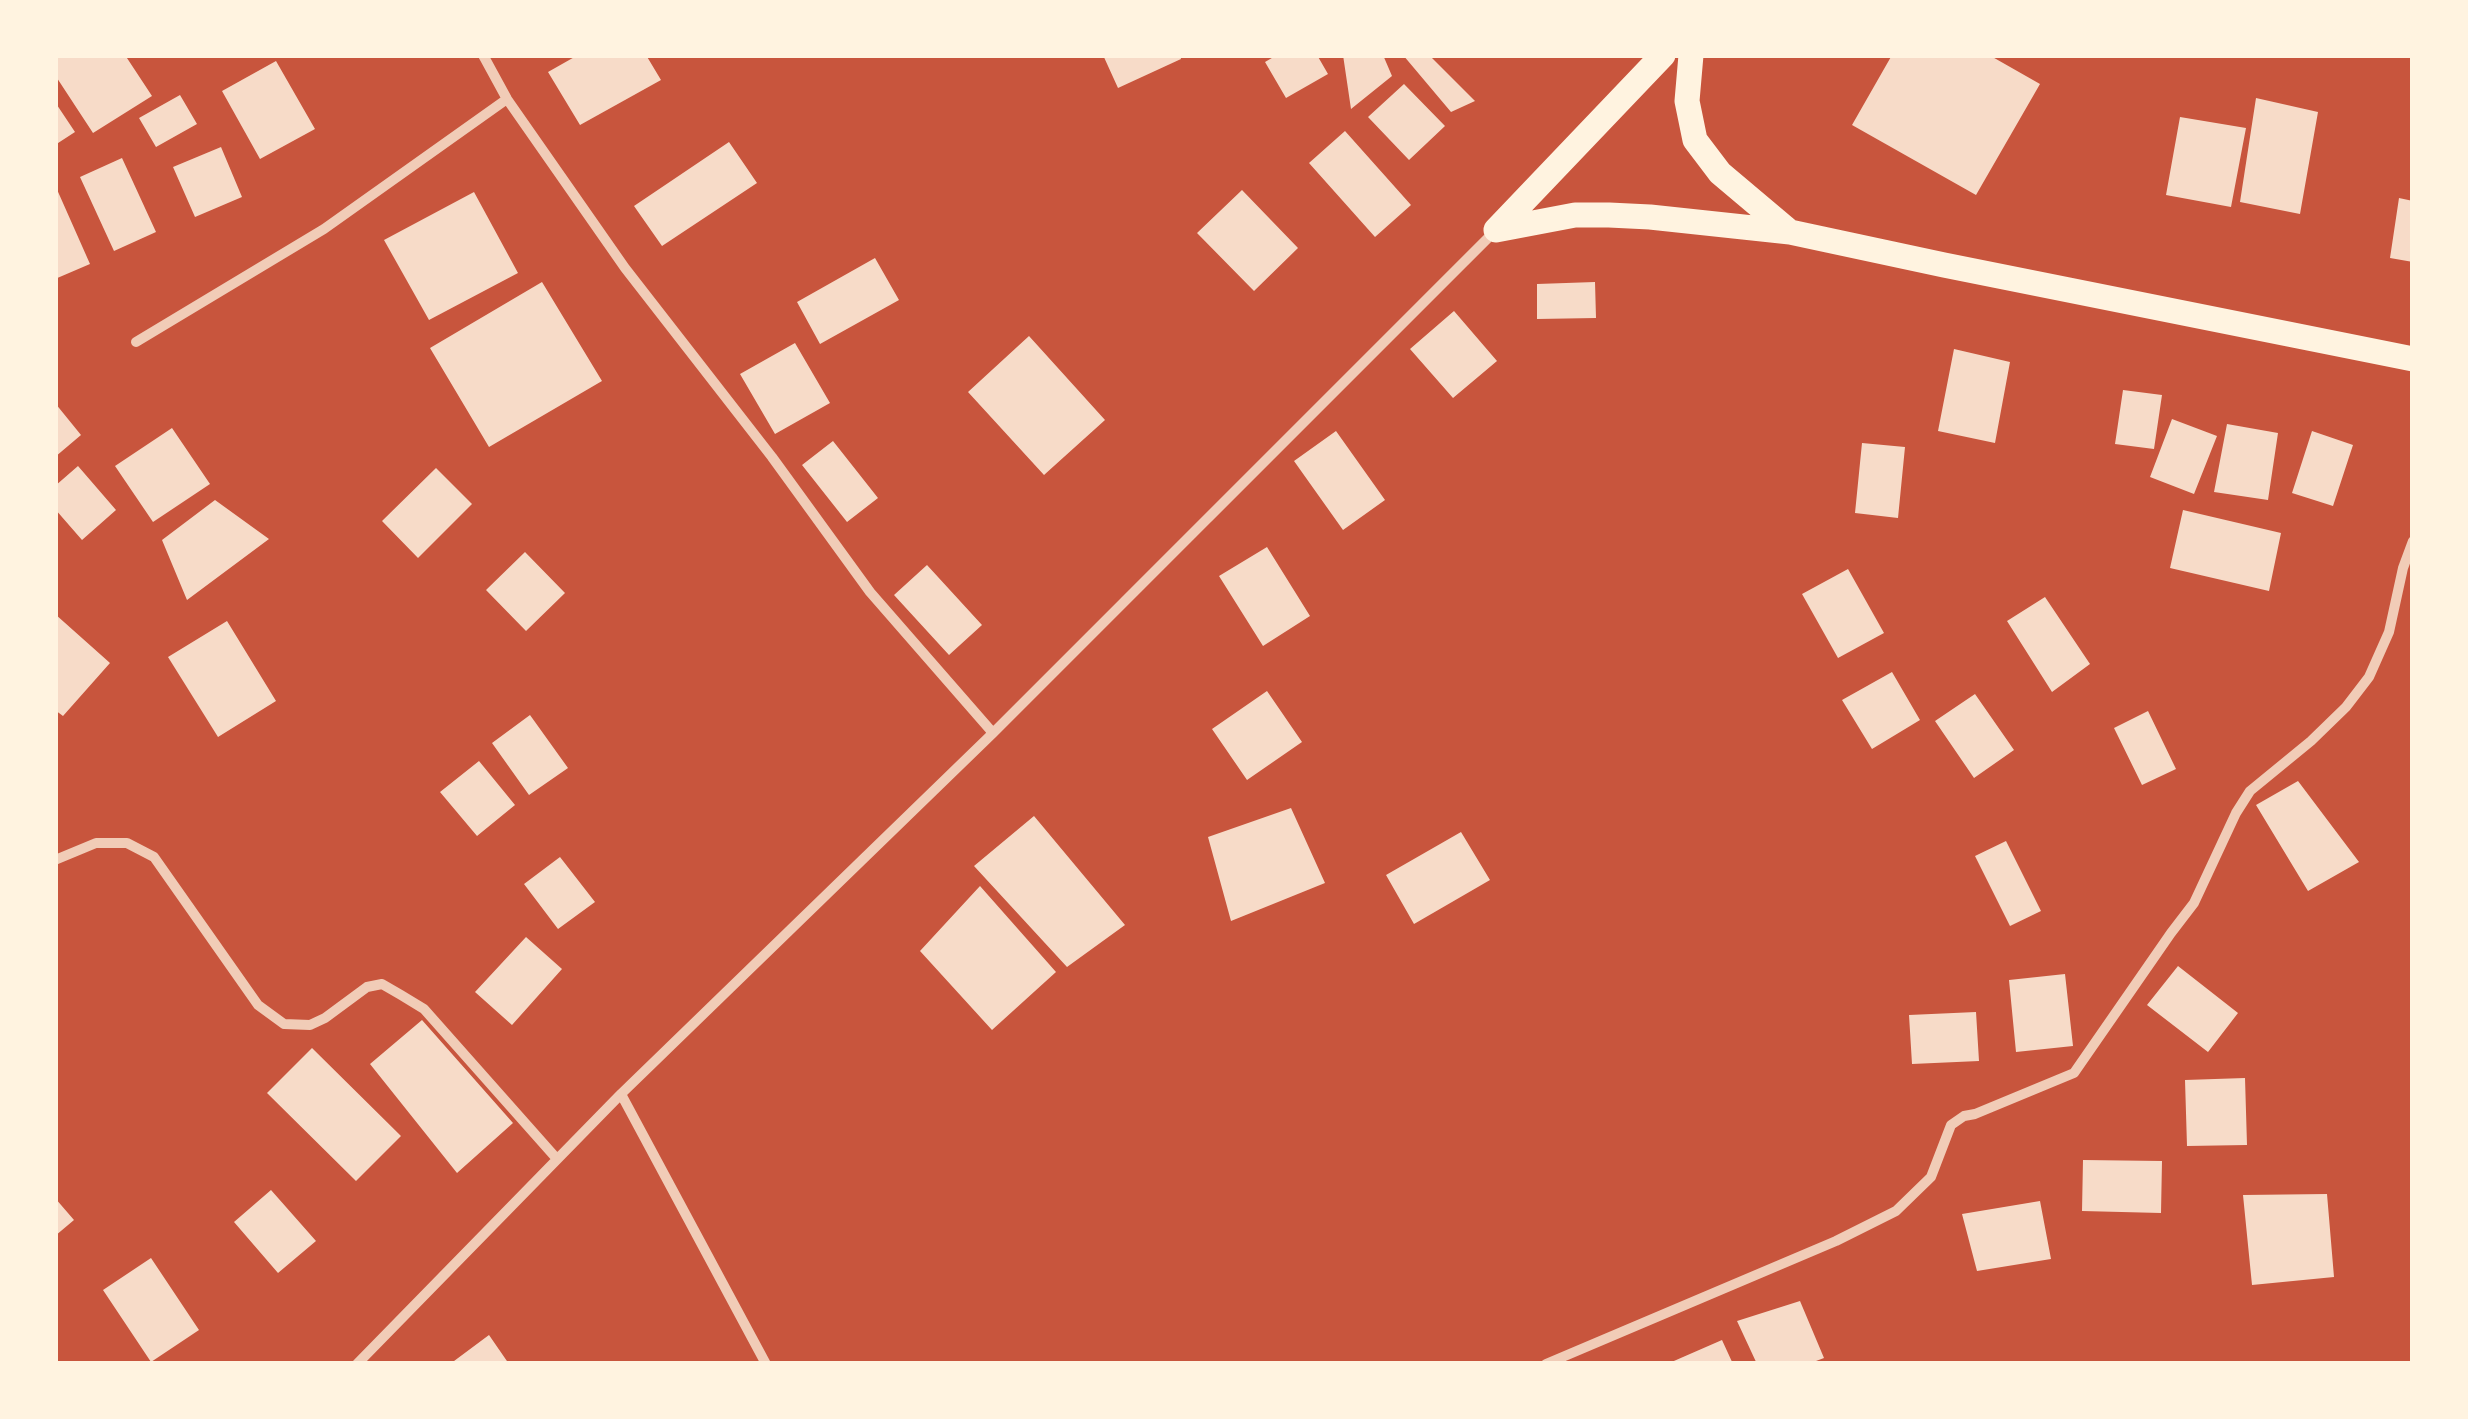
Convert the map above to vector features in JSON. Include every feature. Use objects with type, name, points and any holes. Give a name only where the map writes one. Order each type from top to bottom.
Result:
[{"type":"main road","points":[[1496,230],[1663,55]]},
{"type":"main road","points":[[1692,55],[1687,101],[1695,140],[1720,173],[1790,232]]},
{"type":"main road","points":[[1496,230],[1576,216],[1609,215],[1790,232],[2413,358]]},
{"type":"street","points":[[483,55],[508,100],[625,268],[772,457],[870,592],[993,733]]},
{"type":"street","points":[[136,342],[324,229],[508,100]]},
{"type":"street","points":[[357,1364],[622,1094],[993,733],[1496,230]]},
{"type":"street","points":[[1546,1364],[1896,1211],[1931,1177],[1951,1125],[1964,1116],[2074,1072],[2194,903],[2250,791],[2310,741],[2370,677],[2389,632],[2413,541]]},
{"type":"street","points":[[55,860],[96,842],[127,843],[154,857],[258,1005],[284,1024],[310,1025],[368,986],[382,984],[401,995],[424,1009],[557,1159]]},
{"type":"street","points":[[622,1094],[766,1364]]},
{"type":"building","points":[[125,55],[152,96],[93,133],[55,75],[55,58]]},
{"type":"building","points":[[578,55],[646,55],[661,80],[580,125],[548,72]]},
{"type":"building","points":[[1103,55],[1180,55],[1181,59],[1118,88]]},
{"type":"building","points":[[1277,55],[1317,55],[1328,74],[1286,98],[1265,62]]},
{"type":"building","points":[[1343,55],[1383,55],[1392,76],[1351,109]]},
{"type":"building","points":[[1403,55],[1429,55],[1475,101],[1451,112]]},
{"type":"building","points":[[1892,55],[1989,55],[2040,84],[1976,195],[1852,125]]},
{"type":"building","points":[[276,61],[315,129],[260,159],[222,91]]},
{"type":"building","points":[[1404,84],[1445,126],[1409,160],[1368,117]]},
{"type":"building","points":[[180,95],[197,124],[156,147],[139,118]]},
{"type":"building","points":[[2256,98],[2318,112],[2300,214],[2240,202]]},
{"type":"building","points":[[55,102],[75,132],[55,145]]},
{"type":"building","points":[[2180,117],[2246,128],[2231,207],[2166,195]]},
{"type":"building","points":[[1345,131],[1411,205],[1375,237],[1309,163]]},
{"type":"building","points":[[729,142],[757,183],[662,246],[634,206]]},
{"type":"building","points":[[221,147],[242,197],[195,217],[173,167]]},
{"type":"building","points":[[122,158],[156,232],[114,251],[80,177]]},
{"type":"building","points":[[55,185],[90,264],[55,279]]},
{"type":"building","points":[[1242,190],[1298,248],[1254,291],[1197,233]]},
{"type":"building","points":[[474,192],[518,273],[429,320],[384,240]]},
{"type":"building","points":[[2399,198],[2413,201],[2413,262],[2390,258]]},
{"type":"building","points":[[875,258],[899,300],[820,344],[797,302]]},
{"type":"building","points":[[542,282],[602,381],[489,447],[430,348]]},
{"type":"building","points":[[1595,282],[1596,318],[1537,319],[1537,284]]},
{"type":"building","points":[[1454,311],[1497,361],[1453,398],[1410,349]]},
{"type":"building","points":[[1029,336],[1105,420],[1044,475],[968,392]]},
{"type":"building","points":[[795,343],[830,403],[775,434],[740,374]]},
{"type":"building","points":[[1954,349],[2010,362],[1995,443],[1938,431]]},
{"type":"building","points":[[2123,390],[2162,395],[2154,449],[2115,444]]},
{"type":"building","points":[[55,403],[81,435],[55,457]]},
{"type":"building","points":[[2172,419],[2217,436],[2194,494],[2150,477]]},
{"type":"building","points":[[2227,424],[2278,433],[2268,500],[2214,492]]},
{"type":"building","points":[[172,428],[210,484],[153,522],[115,466]]},
{"type":"building","points":[[1336,431],[1385,500],[1343,530],[1294,461]]},
{"type":"building","points":[[2312,431],[2353,445],[2333,506],[2292,493]]},
{"type":"building","points":[[833,441],[878,498],[847,522],[802,465]]},
{"type":"building","points":[[1862,443],[1905,447],[1898,518],[1855,513]]},
{"type":"building","points":[[78,466],[116,510],[82,540],[55,509],[55,486]]},
{"type":"building","points":[[436,468],[472,504],[418,558],[382,521]]},
{"type":"building","points":[[215,500],[269,539],[187,600],[162,540]]},
{"type":"building","points":[[2183,510],[2281,533],[2269,591],[2170,568]]},
{"type":"building","points":[[1267,547],[1310,616],[1263,646],[1219,576]]},
{"type":"building","points":[[525,552],[565,593],[526,631],[486,590]]},
{"type":"building","points":[[927,565],[982,625],[949,655],[894,595]]},
{"type":"building","points":[[1848,569],[1884,633],[1838,658],[1802,594]]},
{"type":"building","points":[[2045,597],[2090,664],[2052,692],[2007,621]]},
{"type":"building","points":[[55,614],[110,663],[63,716],[55,710]]},
{"type":"building","points":[[227,621],[276,701],[218,737],[168,657]]},
{"type":"building","points":[[1892,672],[1920,720],[1872,749],[1842,700]]},
{"type":"building","points":[[1267,691],[1302,742],[1247,780],[1212,729]]},
{"type":"building","points":[[1975,694],[2014,750],[1974,778],[1935,721]]},
{"type":"building","points":[[2148,711],[2176,769],[2142,785],[2114,728]]},
{"type":"building","points":[[530,715],[568,768],[529,795],[492,743]]},
{"type":"building","points":[[479,761],[515,805],[477,836],[440,792]]},
{"type":"building","points":[[2298,781],[2359,862],[2308,891],[2256,805]]},
{"type":"building","points":[[1291,808],[1325,883],[1231,921],[1208,837]]},
{"type":"building","points":[[1034,816],[1125,925],[1067,967],[974,866]]},
{"type":"building","points":[[1461,832],[1490,880],[1414,924],[1386,875]]},
{"type":"building","points":[[2006,841],[2041,911],[2010,926],[1975,856]]},
{"type":"building","points":[[560,857],[595,902],[558,929],[524,884]]},
{"type":"building","points":[[980,886],[1056,972],[992,1030],[920,951]]},
{"type":"building","points":[[526,937],[562,969],[512,1025],[475,992]]},
{"type":"building","points":[[2178,966],[2238,1013],[2208,1052],[2147,1005]]},
{"type":"building","points":[[2065,974],[2073,1046],[2016,1052],[2009,980]]},
{"type":"building","points":[[1976,1012],[1979,1061],[1912,1064],[1909,1015]]},
{"type":"building","points":[[422,1020],[513,1123],[457,1173],[370,1064]]},
{"type":"building","points":[[312,1048],[401,1136],[356,1181],[267,1093]]},
{"type":"building","points":[[2245,1078],[2247,1145],[2187,1146],[2185,1080]]},
{"type":"building","points":[[2083,1160],[2162,1161],[2161,1213],[2082,1211]]},
{"type":"building","points":[[271,1190],[316,1241],[278,1273],[234,1222]]},
{"type":"building","points":[[2327,1194],[2334,1277],[2252,1285],[2243,1195]]},
{"type":"building","points":[[55,1198],[74,1220],[55,1236]]},
{"type":"building","points":[[2040,1201],[2051,1259],[1977,1271],[1962,1214]]},
{"type":"building","points":[[151,1258],[199,1330],[151,1362],[103,1290]]},
{"type":"building","points":[[1800,1301],[1824,1358],[1808,1364],[1757,1364],[1737,1321]]},
{"type":"building","points":[[489,1335],[509,1364],[450,1364]]},
{"type":"building","points":[[1722,1340],[1733,1364],[1667,1364]]}]
